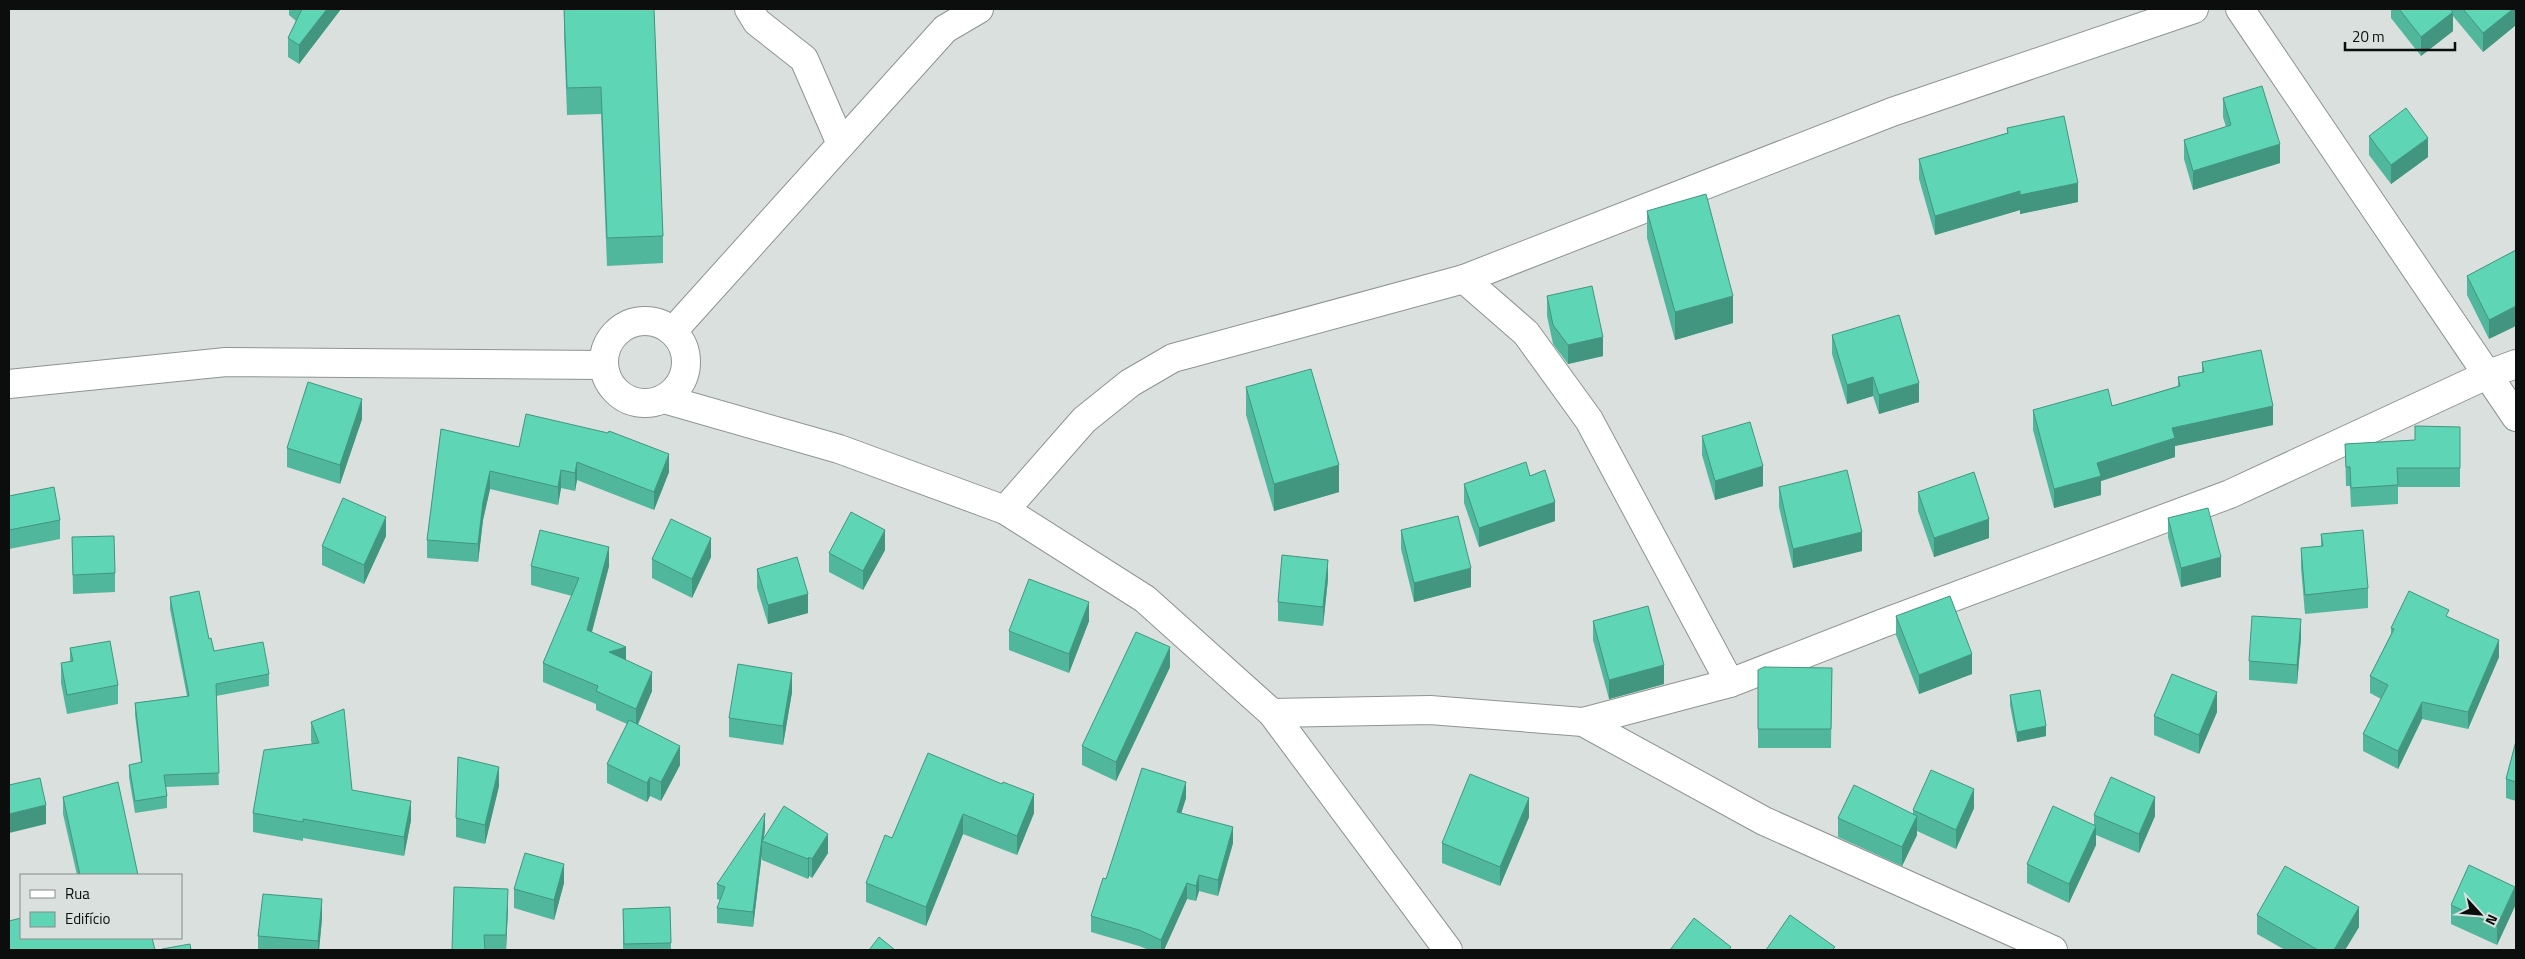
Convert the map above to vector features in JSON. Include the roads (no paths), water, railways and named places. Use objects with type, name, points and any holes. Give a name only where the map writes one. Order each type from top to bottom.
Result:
[{"type":"street","points":[[749,9],[757,22],[804,59],[841,144]]},
{"type":"street","points":[[673,331],[841,144],[944,19],[980,9]]},
{"type":"street","points":[[1005,510],[1084,420],[1130,383],[1174,358],[1464,279],[1892,112],[2194,9]]},
{"type":"street","points":[[2240,9],[2516,417]]},
{"type":"street","points":[[1464,279],[1526,333],[1589,420],[1730,683]]},
{"type":"street","points":[[642,320],[658,322],[673,331],[683,344],[687,359],[685,375],[677,389],[664,399],[648,404],[632,402],[618,394],[608,381],[604,365],[606,349],[614,335],[627,325],[642,320]]},
{"type":"street","points":[[9,384],[226,362],[604,365]]},
{"type":"street","points":[[1272,712],[1430,710],[1583,722],[1730,683],[2230,494],[2488,374],[2516,364]]},
{"type":"street","points":[[664,399],[839,449],[1005,510],[1145,599],[1272,712],[1448,950]]},
{"type":"street","points":[[1583,722],[1764,821],[2053,950]]}]
